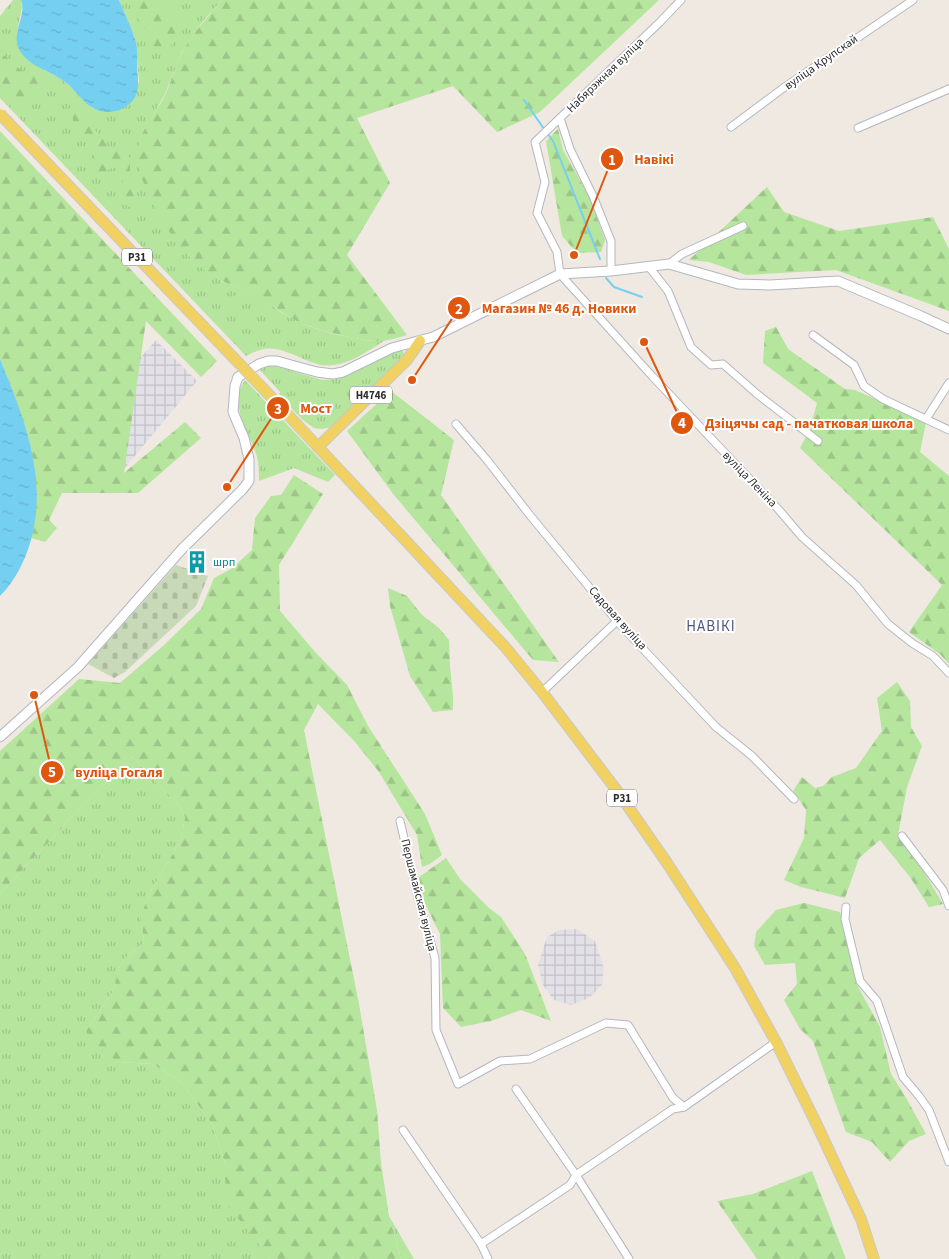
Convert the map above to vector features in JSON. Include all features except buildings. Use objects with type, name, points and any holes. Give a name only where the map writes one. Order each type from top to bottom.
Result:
[{"type":"main road","name":"Р31","points":[[0,114],[275,401],[506,648],[542,692],[618,792],[735,968],[776,1042],[816,1123],[861,1219],[874,1259]]},
{"type":"main road","name":"Н4746","points":[[318,447],[407,360],[420,341]]},
{"type":"street","name":"Набярэжная вуліца","points":[[612,270],[611,241],[593,196],[570,149],[560,118],[681,0]]},
{"type":"street","name":"вуліца Крупскай","points":[[730,127],[782,89],[913,0]]},
{"type":"street","points":[[858,128],[949,89]]},
{"type":"street","points":[[560,118],[535,142],[544,182],[537,213],[557,252],[560,274]]},
{"type":"street","points":[[669,264],[682,254],[743,226]]},
{"type":"street","points":[[0,738],[78,667],[182,549],[249,481],[250,459],[244,438],[233,412],[235,386],[238,377],[259,364],[277,361],[317,372],[332,374],[343,372],[392,348],[433,336],[560,274],[669,264],[738,284],[770,285],[838,281],[949,329]]},
{"type":"street","points":[[649,267],[668,291],[691,347],[711,365],[723,364],[757,394],[818,441]]},
{"type":"street","name":"вуліца Леніна","points":[[560,274],[802,537],[856,585],[888,624],[912,643],[933,656],[949,672]]},
{"type":"street","points":[[813,335],[854,365],[864,386],[883,399],[949,430]]},
{"type":"street","points":[[926,419],[948,386]]},
{"type":"street","name":"Садовая вуліца","points":[[456,424],[618,621],[716,727],[752,756],[794,799]]},
{"type":"street","points":[[542,692],[618,621]]},
{"type":"street","name":"Першамайская вуліца","points":[[400,821],[418,898],[435,958],[436,1030],[458,1084],[500,1061],[530,1059],[606,1023],[628,1025],[673,1098],[684,1107]]},
{"type":"street","points":[[902,836],[943,890],[949,906]]},
{"type":"street","points":[[846,907],[845,919],[860,981],[877,1001],[903,1077],[929,1110],[949,1162]]},
{"type":"street","points":[[481,1244],[570,1185],[576,1175],[673,1109],[684,1107],[776,1042]]},
{"type":"street","points":[[516,1089],[576,1175],[629,1259]]},
{"type":"street","points":[[403,1130],[481,1244],[488,1259]]},
{"type":"shaded area","points":[[156,340],[197,381],[124,469],[80,426]]},
{"type":"shaded area","points":[[577,929],[595,941],[604,968],[602,985],[589,998],[571,1005],[554,1000],[543,985],[538,965],[547,937],[559,930]]},
{"type":"green space","points":[[13,0],[21,0],[22,7],[17,36],[20,49],[25,56],[42,69],[66,83],[94,109],[139,82],[135,38],[119,0],[222,0],[203,21],[182,52],[165,94],[141,137],[221,281],[260,297],[282,313],[308,326],[334,334],[365,340],[386,340],[355,359],[334,365],[316,364],[282,350],[273,349],[262,349],[246,356],[0,98],[0,16]]},
{"type":"green space","points":[[129,0],[153,1],[174,14],[178,20],[179,30],[171,45],[166,49],[156,50],[150,35],[136,16]]},
{"type":"green space","points":[[222,0],[659,0],[540,112],[497,132],[453,86],[357,118],[390,183],[347,255],[407,335],[377,341],[339,335],[308,326],[265,301],[222,281],[200,267],[183,250],[163,222],[140,175],[137,154],[140,140],[166,93],[183,51],[196,31]]},
{"type":"green space","points":[[0,54],[20,69],[46,79],[49,83],[49,88],[45,90],[38,89],[26,104],[15,99],[0,82]]},
{"type":"green space","points":[[78,111],[84,114],[111,151],[126,150],[130,159],[130,178],[135,202],[133,206],[130,207],[123,202],[122,179],[119,170],[115,168],[109,170],[101,177],[97,174],[91,143],[73,121],[74,114]]},
{"type":"green space","points":[[558,129],[563,150],[589,196],[605,240],[601,252],[577,253],[562,236],[546,141]]},
{"type":"green space","points":[[0,131],[217,361],[201,377],[146,321],[124,473],[185,422],[201,438],[138,493],[62,493],[49,520],[57,528],[45,542],[31,538],[34,527],[16,401],[0,359]]},
{"type":"green space","points":[[767,187],[784,212],[839,231],[933,217],[949,249],[949,311],[836,270],[746,275],[709,262],[689,260]]},
{"type":"green space","points":[[776,327],[788,349],[845,389],[855,390],[926,422],[920,452],[949,476],[949,664],[940,654],[909,632],[942,585],[800,448],[810,429],[817,403],[763,363],[765,331]]},
{"type":"green space","points":[[401,349],[404,353],[404,358],[332,427],[324,429],[310,426],[301,418],[260,370],[268,366],[275,366],[322,380],[338,379]]},
{"type":"green space","points":[[245,380],[335,475],[328,482],[294,468],[259,481],[257,457],[239,409],[240,389]]},
{"type":"green space","points":[[391,391],[454,440],[441,495],[559,662],[533,660],[394,495],[347,431]]},
{"type":"green space","points":[[294,475],[323,494],[279,565],[280,611],[316,653],[347,685],[368,726],[425,814],[442,855],[430,864],[422,867],[417,835],[379,772],[355,742],[318,704],[304,730],[359,1004],[377,1110],[381,1163],[389,1216],[401,1259],[270,1259],[229,1207],[225,1163],[212,1124],[182,1083],[153,1064],[119,1062],[95,1048],[86,1031],[113,991],[119,968],[126,957],[144,943],[141,914],[152,889],[181,840],[185,817],[178,804],[132,757],[69,820],[0,894],[0,751],[79,679],[120,683],[163,646],[201,609],[214,578],[231,569],[252,550],[255,518],[271,496],[281,495]]},
{"type":"green space","points":[[176,565],[208,576],[196,606],[125,672],[114,678],[88,664]]},
{"type":"green space","points":[[388,588],[407,596],[422,615],[439,628],[449,640],[453,710],[433,712],[410,676],[390,606]]},
{"type":"green space","points":[[897,682],[910,701],[911,727],[922,746],[907,787],[898,835],[921,867],[943,904],[929,907],[910,877],[880,840],[859,858],[845,898],[801,887],[784,880],[804,838],[806,810],[793,791],[802,777],[815,788],[823,786],[832,777],[856,768],[882,731],[877,698]]},
{"type":"green space","points":[[132,757],[178,804],[185,817],[181,840],[152,889],[141,914],[144,943],[126,957],[119,968],[113,991],[86,1031],[119,1062],[153,1064],[182,1083],[212,1124],[225,1163],[225,1179],[270,1259],[0,1259],[0,894],[69,820]]},
{"type":"green space","points":[[446,858],[460,879],[489,908],[501,917],[525,954],[551,1021],[521,1010],[491,1021],[461,1027],[443,1008],[440,934],[424,902],[419,877]]},
{"type":"green space","points":[[804,903],[840,912],[856,983],[880,1027],[891,1074],[926,1134],[909,1141],[890,1162],[872,1142],[846,1132],[813,1041],[800,1029],[784,1000],[797,984],[795,963],[765,965],[754,946],[756,932],[776,910]]},
{"type":"green space","points":[[812,1171],[846,1259],[757,1259],[717,1201],[753,1194]]},
{"type":"green space","points":[[389,1216],[414,1259],[401,1259]]},
{"type":"water","points":[[21,0],[119,0],[132,29],[137,46],[138,85],[133,101],[122,109],[111,112],[96,110],[65,82],[28,60],[19,49],[17,43],[22,12]]},
{"type":"water","points":[[0,359],[25,425],[35,470],[37,493],[36,516],[29,548],[15,577],[0,596]]},
{"type":"waterway","points":[[524,100],[544,129]]},
{"type":"waterway","points":[[547,133],[553,141],[600,259]]},
{"type":"waterway","points":[[606,278],[614,287],[642,297]]},
{"type":"place","name":"Навікі","points":[[574,255]]},
{"type":"place","name":"Дзіцячы сад - пачатковая школа","points":[[644,342]]},
{"type":"place","name":"Магазин № 46 д. Новики","points":[[412,380]]},
{"type":"place","name":"Мост","points":[[227,487]]},
{"type":"place","name":"шрп","points":[[197,562]]},
{"type":"place","name":"вуліца Гогаля","points":[[34,695]]},
{"type":"district","name":"НАВІКІ","points":[[711,626]]}]
